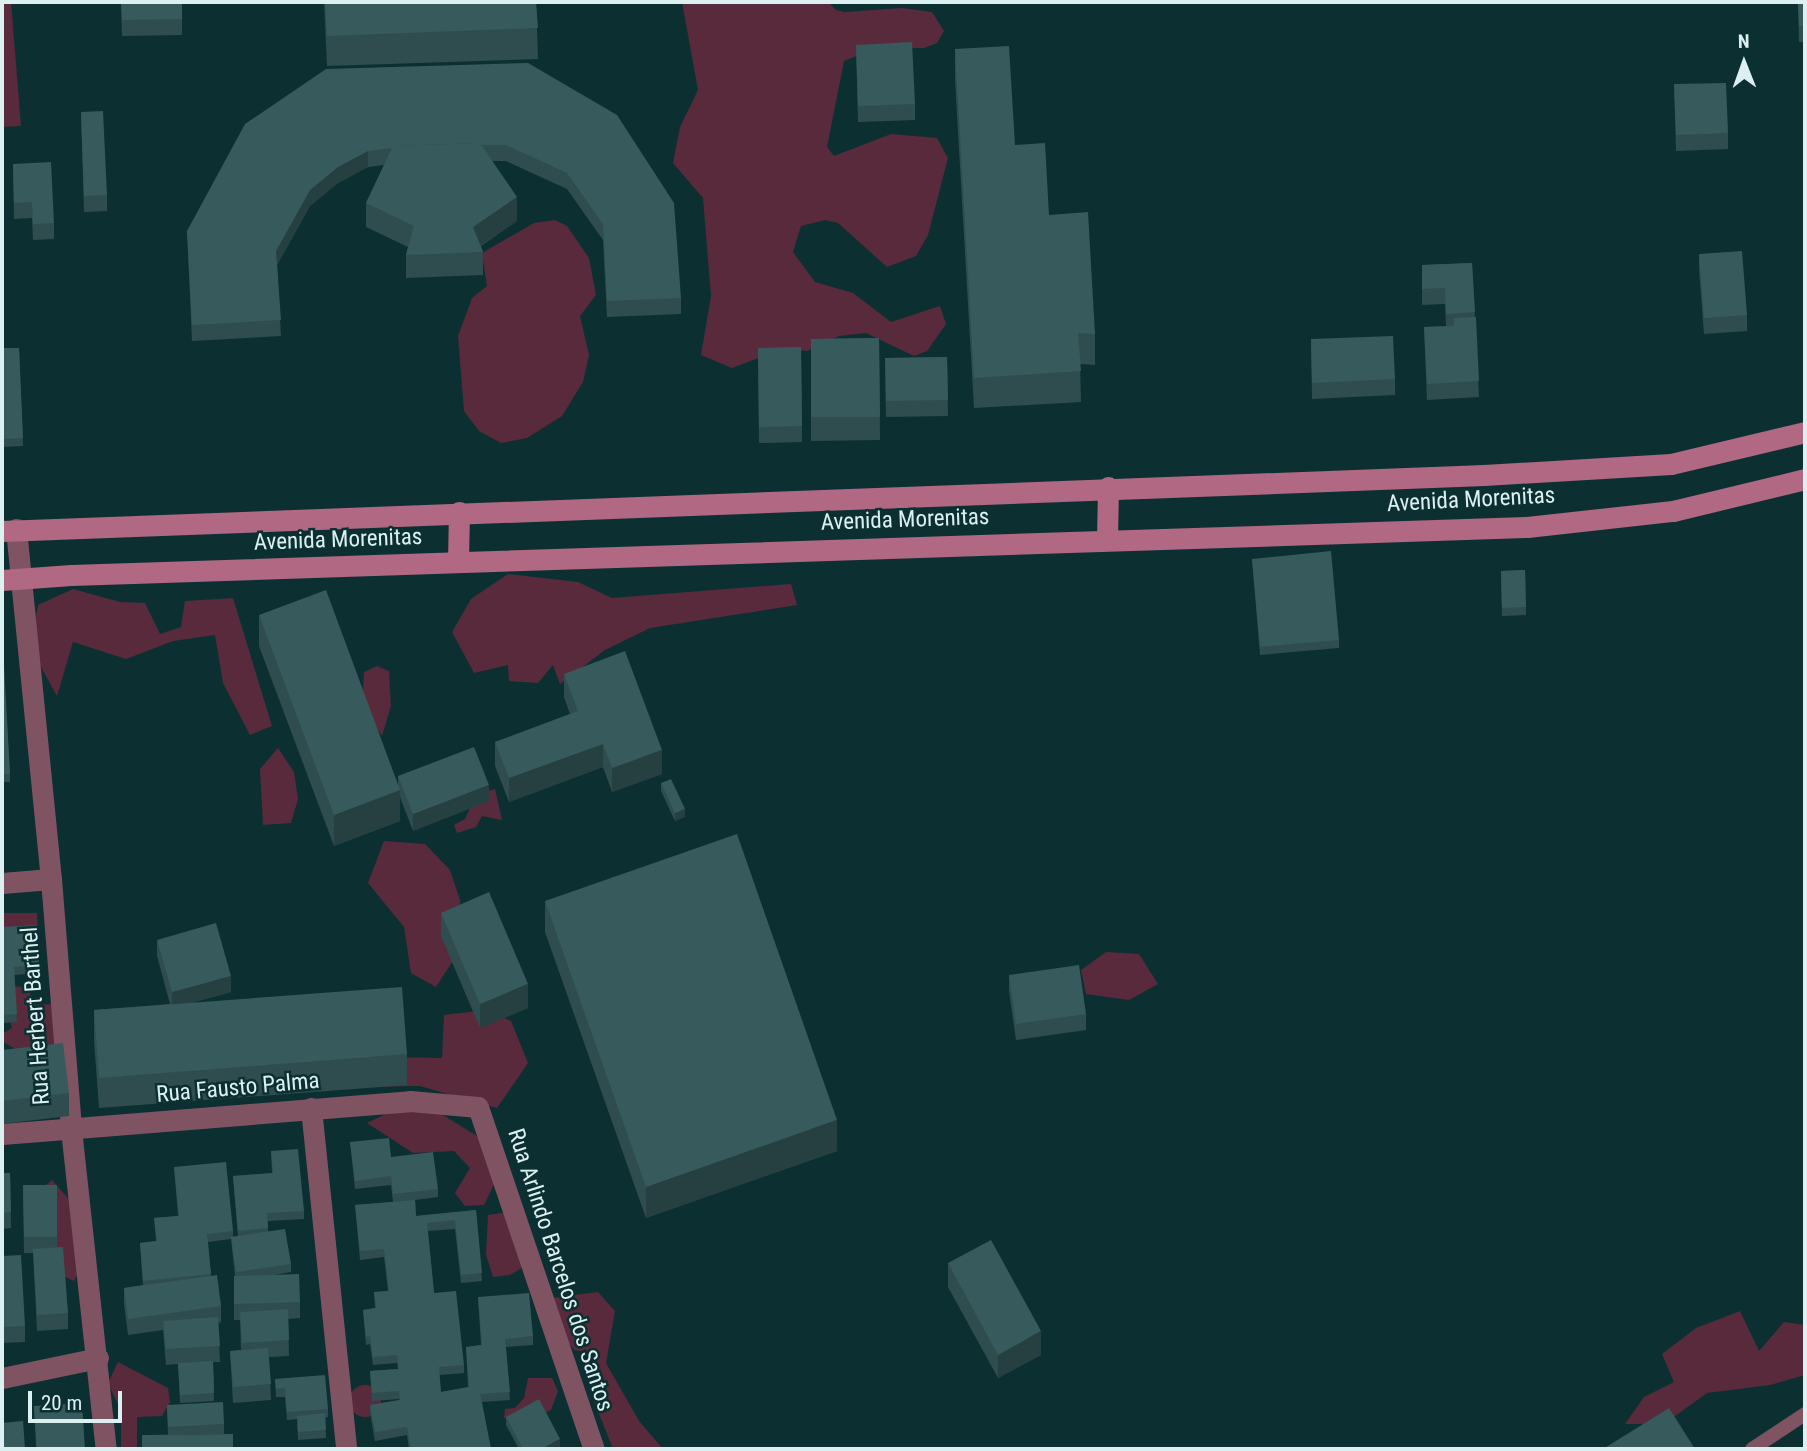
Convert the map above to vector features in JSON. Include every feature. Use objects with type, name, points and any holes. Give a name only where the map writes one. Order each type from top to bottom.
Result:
[{"type":"main road","name":"Avenida Morenitas","points":[[9,530],[1484,475],[1671,464],[1787,439],[1805,432]]},
{"type":"main road","name":"Avenida Morenitas","points":[[11,580],[458,562],[1527,527],[1673,511],[1805,478]]},
{"type":"main road","points":[[1107,540],[1108,487]]},
{"type":"main road","points":[[458,562],[459,512]]},
{"type":"street","name":"Rua Herbert Barthel","points":[[9,530],[11,580],[51,879],[71,1129],[106,1449]]},
{"type":"street","points":[[2,883],[51,879]]},
{"type":"street","name":"Rua Fausto Palma","points":[[2,1134],[410,1101],[478,1107]]},
{"type":"street","name":"Rua Arlindo Barcelos dos Santos","points":[[478,1107],[594,1449]]},
{"type":"street","points":[[311,1108],[346,1449]]},
{"type":"street","points":[[2,1378],[98,1358]]},
{"type":"lane","points":[[1752,1449],[1805,1414]]},
{"type":"shaded area","points":[[2,2],[11,2],[21,126],[2,127]]},
{"type":"shaded area","points":[[682,2],[828,2],[836,10],[845,12],[902,8],[932,12],[944,31],[937,43],[924,48],[876,48],[844,61],[827,147],[834,156],[891,134],[937,138],[948,158],[928,235],[916,256],[887,267],[838,223],[825,220],[801,226],[793,252],[815,282],[853,293],[891,322],[940,306],[946,324],[927,351],[914,356],[866,333],[839,336],[807,351],[782,349],[732,368],[701,355],[711,296],[703,198],[673,163],[680,127],[698,90]]},
{"type":"shaded area","points":[[555,220],[567,226],[589,258],[596,295],[580,316],[589,355],[583,382],[562,416],[527,438],[501,443],[479,431],[464,411],[458,336],[472,298],[487,286],[482,253],[534,223]]},
{"type":"shaded area","points":[[508,574],[578,582],[612,598],[791,584],[797,605],[650,628],[605,650],[560,684],[553,665],[538,683],[509,681],[508,665],[474,673],[452,632],[471,599]]},
{"type":"shaded area","points":[[73,589],[120,602],[145,603],[160,634],[181,627],[185,601],[233,598],[272,726],[250,735],[223,683],[215,635],[173,641],[126,659],[73,642],[57,696],[30,647],[38,605]]},
{"type":"shaded area","points":[[377,666],[389,671],[391,706],[382,736],[362,706],[364,672]]},
{"type":"shaded area","points":[[278,748],[294,772],[298,799],[291,823],[263,825],[260,769]]},
{"type":"shaded area","points":[[495,789],[502,820],[482,816],[476,827],[457,833],[454,825],[465,819],[476,795]]},
{"type":"shaded area","points":[[384,841],[425,844],[450,870],[460,900],[461,948],[436,987],[411,973],[404,927],[368,883]]},
{"type":"shaded area","points":[[2,913],[37,913],[38,929],[2,941]]},
{"type":"shaded area","points":[[1106,952],[1139,954],[1158,984],[1129,1000],[1086,994],[1081,970]]},
{"type":"shaded area","points":[[6,985],[28,988],[34,1005],[52,1004],[59,1044],[21,1052],[3,1042],[2,1058],[2,1034],[12,1028],[5,1010]]},
{"type":"shaded area","points":[[486,1010],[511,1021],[528,1063],[497,1108],[420,1086],[354,1087],[391,1057],[442,1058],[444,1015]]},
{"type":"shaded area","points":[[402,1106],[438,1112],[477,1136],[497,1178],[484,1205],[465,1206],[455,1193],[470,1168],[454,1151],[413,1153],[367,1123]]},
{"type":"shaded area","points":[[52,1180],[79,1211],[85,1261],[74,1281],[43,1267],[29,1200]]},
{"type":"shaded area","points":[[507,1212],[525,1266],[510,1275],[493,1277],[486,1255],[488,1215]]},
{"type":"shaded area","points":[[598,1292],[615,1311],[606,1363],[639,1421],[663,1449],[613,1449],[594,1401],[589,1376],[597,1368],[585,1352],[574,1350],[559,1331],[551,1298]]},
{"type":"shaded area","points":[[1740,1311],[1759,1351],[1784,1322],[1805,1325],[1805,1375],[1770,1385],[1707,1393],[1664,1424],[1625,1424],[1644,1397],[1674,1382],[1662,1354],[1696,1328]]},
{"type":"shaded area","points":[[118,1362],[168,1388],[170,1402],[162,1416],[137,1417],[137,1449],[121,1449],[121,1411],[108,1383]]},
{"type":"shaded area","points":[[528,1378],[552,1378],[558,1391],[551,1410],[515,1429],[504,1417],[505,1409],[515,1408],[524,1398]]},
{"type":"shaded area","points":[[365,1385],[376,1390],[381,1401],[376,1412],[365,1417],[354,1412],[349,1401],[354,1390]]},
{"type":"building","points":[[121,2],[182,2],[182,19],[122,20]]},
{"type":"building","points":[[325,2],[536,2],[538,28],[327,36]]},
{"type":"building","points":[[1798,2],[1805,2],[1805,26],[1799,26]]},
{"type":"building","points":[[912,42],[915,104],[858,106],[856,45]]},
{"type":"building","points":[[1009,46],[1015,145],[1045,143],[1049,215],[1088,212],[1095,334],[1078,333],[1081,371],[974,378],[955,49]]},
{"type":"building","points":[[528,63],[617,115],[674,203],[681,298],[607,301],[603,224],[567,173],[506,145],[480,143],[393,146],[368,151],[338,167],[310,190],[276,251],[281,320],[192,325],[187,231],[245,124],[326,69]]},
{"type":"building","points":[[1726,83],[1728,133],[1676,135],[1674,84]]},
{"type":"building","points":[[103,111],[107,195],[84,196],[81,112]]},
{"type":"building","points":[[480,143],[517,197],[473,227],[483,252],[406,255],[414,226],[366,203],[393,146]]},
{"type":"building","points":[[51,162],[54,223],[33,224],[32,202],[14,203],[13,164]]},
{"type":"building","points":[[1742,251],[1747,315],[1704,318],[1699,254]]},
{"type":"building","points":[[1472,263],[1475,312],[1446,314],[1445,288],[1422,289],[1422,265]]},
{"type":"building","points":[[1476,317],[1479,381],[1427,384],[1424,327],[1454,326],[1454,318]]},
{"type":"building","points":[[1393,336],[1395,379],[1312,383],[1311,339]]},
{"type":"building","points":[[879,338],[880,417],[811,417],[811,339]]},
{"type":"building","points":[[801,347],[802,426],[759,427],[758,348]]},
{"type":"building","points":[[2,348],[19,348],[23,438],[2,439]]},
{"type":"building","points":[[947,357],[948,400],[886,401],[885,358]]},
{"type":"building","points":[[1331,551],[1339,640],[1260,647],[1252,559]]},
{"type":"building","points":[[1525,570],[1526,607],[1502,608],[1501,571]]},
{"type":"building","points":[[326,590],[400,790],[334,815],[259,615]]},
{"type":"building","points":[[3,647],[10,774],[2,774]]},
{"type":"building","points":[[625,651],[662,750],[612,768],[603,744],[509,778],[495,742],[578,711],[564,674]]},
{"type":"building","points":[[474,747],[489,785],[413,814],[398,776]]},
{"type":"building","points":[[671,779],[685,809],[675,813],[661,783]]},
{"type":"building","points":[[737,834],[837,1120],[646,1187],[545,901]]},
{"type":"building","points":[[489,892],[528,984],[480,1004],[441,913]]},
{"type":"building","points":[[216,923],[231,976],[172,992],[157,940]]},
{"type":"building","points":[[36,925],[39,965],[14,967],[17,1014],[2,1015],[2,927]]},
{"type":"building","points":[[1079,965],[1086,1014],[1016,1024],[1009,975]]},
{"type":"building","points":[[402,987],[407,1054],[99,1078],[94,1010]]},
{"type":"building","points":[[63,1043],[69,1093],[2,1101],[2,1050]]},
{"type":"building","points":[[389,1138],[391,1157],[433,1152],[438,1189],[393,1194],[391,1176],[355,1181],[350,1142]]},
{"type":"building","points":[[298,1149],[304,1211],[267,1213],[268,1228],[238,1231],[233,1176],[273,1173],[271,1151]]},
{"type":"building","points":[[226,1162],[233,1231],[207,1234],[211,1274],[143,1281],[140,1243],[157,1241],[154,1218],[179,1216],[174,1167]]},
{"type":"building","points":[[2,1173],[10,1173],[11,1212],[2,1213]]},
{"type":"building","points":[[23,1185],[57,1185],[57,1237],[24,1237]]},
{"type":"building","points":[[415,1200],[416,1216],[476,1210],[482,1273],[461,1275],[455,1220],[427,1223],[434,1293],[456,1291],[464,1365],[439,1367],[441,1392],[469,1387],[466,1347],[482,1345],[478,1297],[529,1293],[533,1336],[505,1339],[510,1392],[480,1394],[491,1449],[411,1449],[407,1427],[375,1432],[370,1405],[400,1400],[399,1391],[372,1393],[370,1371],[399,1369],[397,1355],[373,1357],[370,1336],[366,1337],[363,1310],[376,1308],[374,1292],[389,1291],[384,1249],[360,1251],[355,1205]]},
{"type":"building","points":[[285,1229],[291,1264],[236,1272],[231,1237]]},
{"type":"building","points":[[991,1240],[1041,1331],[998,1355],[948,1263]]},
{"type":"building","points":[[63,1247],[68,1313],[37,1315],[33,1249]]},
{"type":"building","points":[[21,1255],[25,1326],[2,1327],[2,1256]]},
{"type":"building","points":[[299,1274],[300,1302],[234,1304],[234,1276]]},
{"type":"building","points":[[217,1275],[221,1306],[128,1319],[124,1288]]},
{"type":"building","points":[[288,1309],[289,1340],[242,1343],[240,1312]]},
{"type":"building","points":[[218,1317],[220,1346],[166,1349],[163,1321]]},
{"type":"building","points":[[268,1348],[271,1384],[233,1387],[230,1351]]},
{"type":"building","points":[[213,1361],[214,1393],[180,1395],[178,1363]]},
{"type":"building","points":[[325,1375],[328,1409],[287,1412],[285,1388],[276,1389],[275,1379]]},
{"type":"building","points":[[539,1399],[560,1439],[541,1449],[523,1449],[506,1417]]},
{"type":"building","points":[[223,1402],[224,1424],[168,1427],[167,1405]]},
{"type":"building","points":[[82,1403],[85,1449],[37,1449],[34,1406]]},
{"type":"building","points":[[1669,1408],[1695,1449],[1603,1449]]},
{"type":"building","points":[[325,1413],[326,1430],[298,1432],[297,1416]]},
{"type":"building","points":[[23,1421],[25,1449],[2,1449],[2,1423]]},
{"type":"building","points":[[233,1434],[233,1449],[142,1449],[142,1435]]}]
